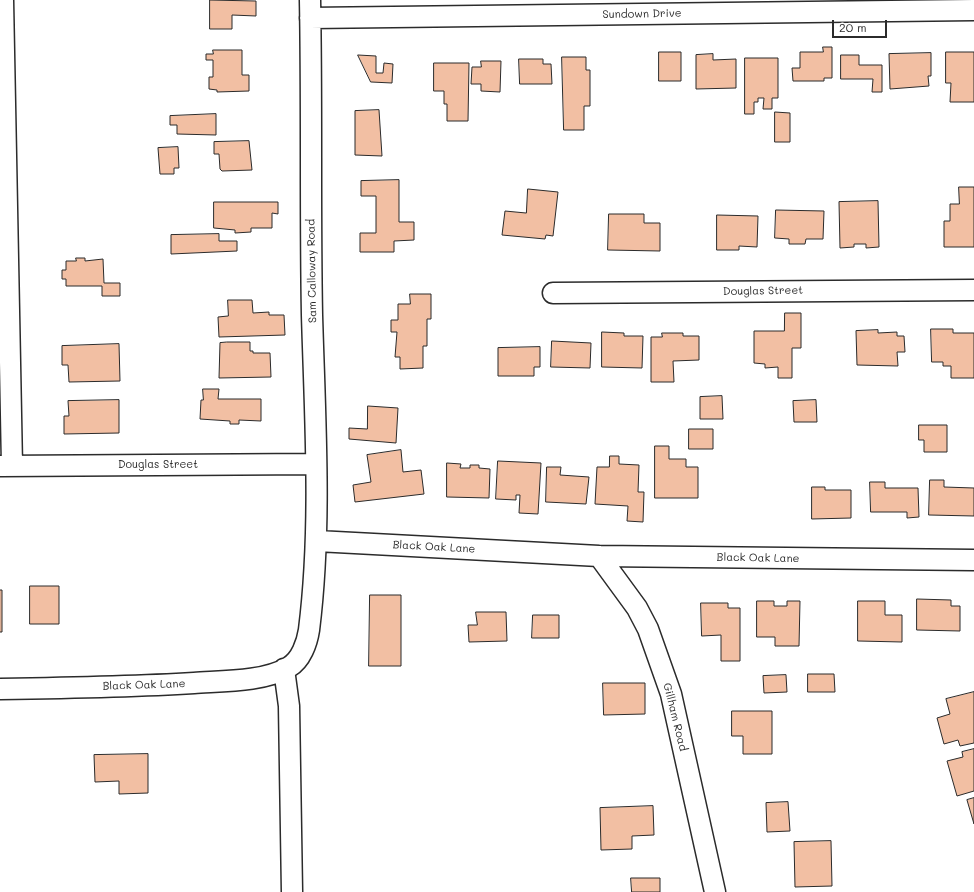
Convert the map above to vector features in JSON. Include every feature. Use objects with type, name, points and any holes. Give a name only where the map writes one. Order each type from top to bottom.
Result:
[{"type":"street","points":[[2,0],[6,466]]},
{"type":"street","name":"Sundown Drive","points":[[310,9],[974,10]]},
{"type":"street","name":"Sam Calloway Road","points":[[310,9],[312,287],[317,541]]},
{"type":"street","name":"Douglas Street","points":[[553,293],[974,290]]},
{"type":"street","name":"Douglas Street","points":[[6,466],[316,464]]},
{"type":"street","name":"Black Oak Lane","points":[[0,689],[146,686],[226,681],[264,676],[291,666],[304,650],[309,630],[317,541],[599,556],[974,560]]},
{"type":"street","name":"Gillham Road","points":[[599,556],[637,608],[648,629],[671,694],[715,892]]},
{"type":"street","points":[[284,669],[290,706],[292,892]]},
{"type":"building","points":[[210,0],[256,1],[256,16],[232,15],[232,29],[210,29]]},
{"type":"building","points":[[823,47],[832,47],[832,78],[824,78],[824,81],[793,81],[792,68],[800,68],[800,52],[823,52]]},
{"type":"building","points":[[213,50],[242,50],[242,75],[249,75],[249,91],[217,92],[217,90],[209,89],[209,77],[213,77],[213,60],[206,60],[206,54],[213,54]]},
{"type":"building","points":[[659,52],[681,52],[681,81],[659,81]]},
{"type":"building","points":[[946,52],[974,52],[974,102],[950,102],[951,83],[946,83]]},
{"type":"building","points":[[931,53],[931,76],[928,76],[929,86],[890,89],[889,54]]},
{"type":"building","points":[[713,54],[713,60],[736,59],[736,88],[696,89],[696,55]]},
{"type":"building","points":[[358,55],[376,56],[376,73],[383,73],[384,63],[393,64],[392,83],[371,82]]},
{"type":"building","points":[[841,55],[859,55],[859,65],[882,65],[882,92],[872,92],[873,79],[841,79]]},
{"type":"building","points":[[562,57],[586,57],[586,70],[590,70],[590,106],[584,106],[584,130],[564,130]]},
{"type":"building","points":[[745,58],[778,58],[778,98],[772,98],[772,109],[763,109],[764,98],[758,98],[758,102],[754,102],[754,114],[745,114]]},
{"type":"building","points":[[519,59],[543,59],[543,64],[551,64],[552,84],[520,84]]},
{"type":"building","points":[[481,61],[501,61],[500,92],[481,91],[481,84],[471,84],[472,67],[481,67]]},
{"type":"building","points":[[434,63],[469,63],[468,121],[447,121],[447,104],[444,104],[444,91],[434,91]]},
{"type":"building","points":[[379,110],[382,156],[355,155],[355,111]]},
{"type":"building","points":[[775,112],[790,113],[790,142],[775,142]]},
{"type":"building","points":[[216,114],[216,135],[177,134],[177,125],[170,125],[170,116]]},
{"type":"building","points":[[249,141],[252,170],[222,171],[220,169],[219,154],[214,154],[214,142]]},
{"type":"building","points":[[178,147],[179,168],[174,168],[174,174],[160,174],[158,148]]},
{"type":"building","points":[[399,180],[399,222],[414,222],[414,240],[394,241],[394,252],[360,252],[360,233],[376,233],[376,196],[361,196],[361,181]]},
{"type":"building","points":[[959,187],[974,187],[974,247],[944,247],[944,221],[950,221],[950,204],[959,204]]},
{"type":"building","points":[[528,189],[558,192],[553,236],[546,235],[545,239],[502,235],[505,211],[526,213]]},
{"type":"building","points":[[878,201],[879,247],[866,248],[866,244],[854,244],[854,247],[840,248],[839,202]]},
{"type":"building","points":[[214,202],[278,202],[278,214],[272,213],[272,228],[251,228],[251,232],[235,233],[235,230],[214,228]]},
{"type":"building","points":[[776,210],[824,211],[823,239],[806,239],[805,244],[789,244],[789,239],[775,238]]},
{"type":"building","points":[[609,214],[644,214],[644,223],[660,223],[660,251],[608,250]]},
{"type":"building","points":[[717,215],[758,216],[757,247],[739,246],[739,250],[717,250]]},
{"type":"building","points":[[219,234],[219,241],[237,241],[237,251],[171,254],[171,235]]},
{"type":"building","points":[[76,258],[85,258],[85,261],[103,259],[104,283],[120,283],[120,296],[102,296],[102,286],[66,286],[66,279],[62,279],[62,270],[66,270],[66,261],[76,261]]},
{"type":"building","points":[[410,294],[431,294],[431,319],[427,319],[427,346],[423,346],[423,368],[400,369],[400,357],[395,357],[397,332],[391,332],[391,320],[398,320],[398,304],[410,304]]},
{"type":"building","points":[[228,300],[252,300],[253,313],[269,312],[269,315],[284,315],[285,335],[219,337],[218,317],[228,316]]},
{"type":"building","points":[[785,313],[801,313],[801,348],[792,348],[792,378],[778,378],[778,367],[765,368],[765,364],[754,363],[754,331],[784,331]]},
{"type":"building","points":[[931,329],[953,329],[953,333],[974,333],[974,378],[951,378],[951,366],[943,366],[943,362],[932,362]]},
{"type":"building","points":[[878,330],[878,333],[897,332],[897,336],[904,336],[905,352],[897,352],[898,366],[857,365],[856,331]]},
{"type":"building","points":[[602,332],[624,333],[624,336],[643,336],[642,368],[602,367]]},
{"type":"building","points":[[662,333],[683,333],[683,336],[699,336],[699,360],[673,361],[674,382],[651,382],[651,337],[662,337]]},
{"type":"building","points":[[552,341],[591,343],[590,368],[551,367]]},
{"type":"building","points":[[250,342],[250,351],[253,351],[253,353],[270,353],[271,377],[219,378],[220,343]]},
{"type":"building","points":[[119,344],[120,381],[69,382],[68,365],[62,365],[62,346]]},
{"type":"building","points":[[540,347],[540,367],[534,367],[534,376],[498,376],[498,348]]},
{"type":"building","points":[[203,389],[219,389],[218,399],[261,399],[261,421],[239,420],[239,424],[230,424],[230,421],[200,419]]},
{"type":"building","points":[[722,396],[723,419],[700,419],[700,397]]},
{"type":"building","points":[[119,400],[119,433],[64,434],[64,416],[69,416],[68,401]]},
{"type":"building","points":[[816,400],[817,422],[794,422],[793,401]]},
{"type":"building","points":[[368,406],[398,408],[396,443],[349,439],[349,428],[367,429]]},
{"type":"building","points":[[919,425],[947,425],[947,452],[924,452],[924,440],[919,440]]},
{"type":"building","points":[[689,429],[713,429],[713,449],[689,449]]},
{"type":"building","points":[[655,446],[669,446],[669,459],[686,459],[686,467],[698,467],[698,498],[655,498]]},
{"type":"building","points":[[401,450],[403,472],[421,470],[424,494],[355,502],[353,485],[371,482],[367,455]]},
{"type":"building","points":[[610,456],[619,456],[619,464],[639,465],[638,492],[644,492],[643,522],[627,521],[628,506],[595,504],[597,467],[609,467]]},
{"type":"building","points":[[498,461],[541,463],[538,514],[519,513],[520,495],[516,495],[516,500],[496,499]]},
{"type":"building","points":[[447,463],[461,464],[460,468],[470,468],[470,465],[479,465],[479,468],[490,469],[489,498],[447,497]]},
{"type":"building","points":[[547,467],[561,467],[560,475],[589,477],[586,504],[546,502]]},
{"type":"building","points":[[930,480],[944,480],[944,487],[974,488],[974,516],[929,515]]},
{"type":"building","points":[[870,482],[885,482],[885,488],[918,488],[919,517],[907,518],[907,512],[871,512]]},
{"type":"building","points":[[812,487],[825,487],[825,490],[851,490],[851,518],[812,519]]},
{"type":"building","points":[[30,586],[59,586],[59,624],[30,624]]},
{"type":"building","points":[[0,590],[2,590],[2,632],[0,632]]},
{"type":"building","points":[[370,595],[401,595],[401,666],[369,666]]},
{"type":"building","points":[[917,599],[951,600],[951,606],[960,606],[960,631],[917,630]]},
{"type":"building","points":[[757,601],[774,601],[774,606],[787,606],[787,601],[800,601],[799,646],[775,646],[775,637],[757,637]]},
{"type":"building","points":[[858,601],[885,601],[885,615],[902,615],[902,642],[858,641]]},
{"type":"building","points":[[701,603],[728,603],[728,608],[740,608],[740,661],[721,661],[721,635],[702,636]]},
{"type":"building","points":[[476,612],[506,612],[507,641],[469,642],[468,625],[477,625]]},
{"type":"building","points":[[533,615],[559,615],[559,638],[532,638]]},
{"type":"building","points":[[808,674],[834,674],[835,692],[808,692]]},
{"type":"building","points":[[786,675],[787,692],[764,693],[763,676]]},
{"type":"building","points":[[603,683],[645,683],[645,714],[604,715]]},
{"type":"building","points":[[974,692],[974,743],[960,746],[958,740],[944,744],[937,718],[950,714],[946,699]]},
{"type":"building","points":[[732,711],[772,711],[772,754],[743,754],[743,736],[732,736]]},
{"type":"building","points":[[974,749],[974,791],[957,796],[947,761],[963,757],[962,752]]},
{"type":"building","points":[[148,754],[148,793],[119,794],[119,781],[95,782],[94,755]]},
{"type":"building","points":[[974,798],[974,824],[967,800]]},
{"type":"building","points":[[788,802],[790,831],[767,832],[766,803]]},
{"type":"building","points":[[653,806],[654,835],[632,836],[632,849],[601,850],[600,808]]},
{"type":"building","points":[[831,841],[832,886],[795,887],[794,842]]},
{"type":"building","points":[[631,878],[660,878],[660,892],[632,892]]}]
